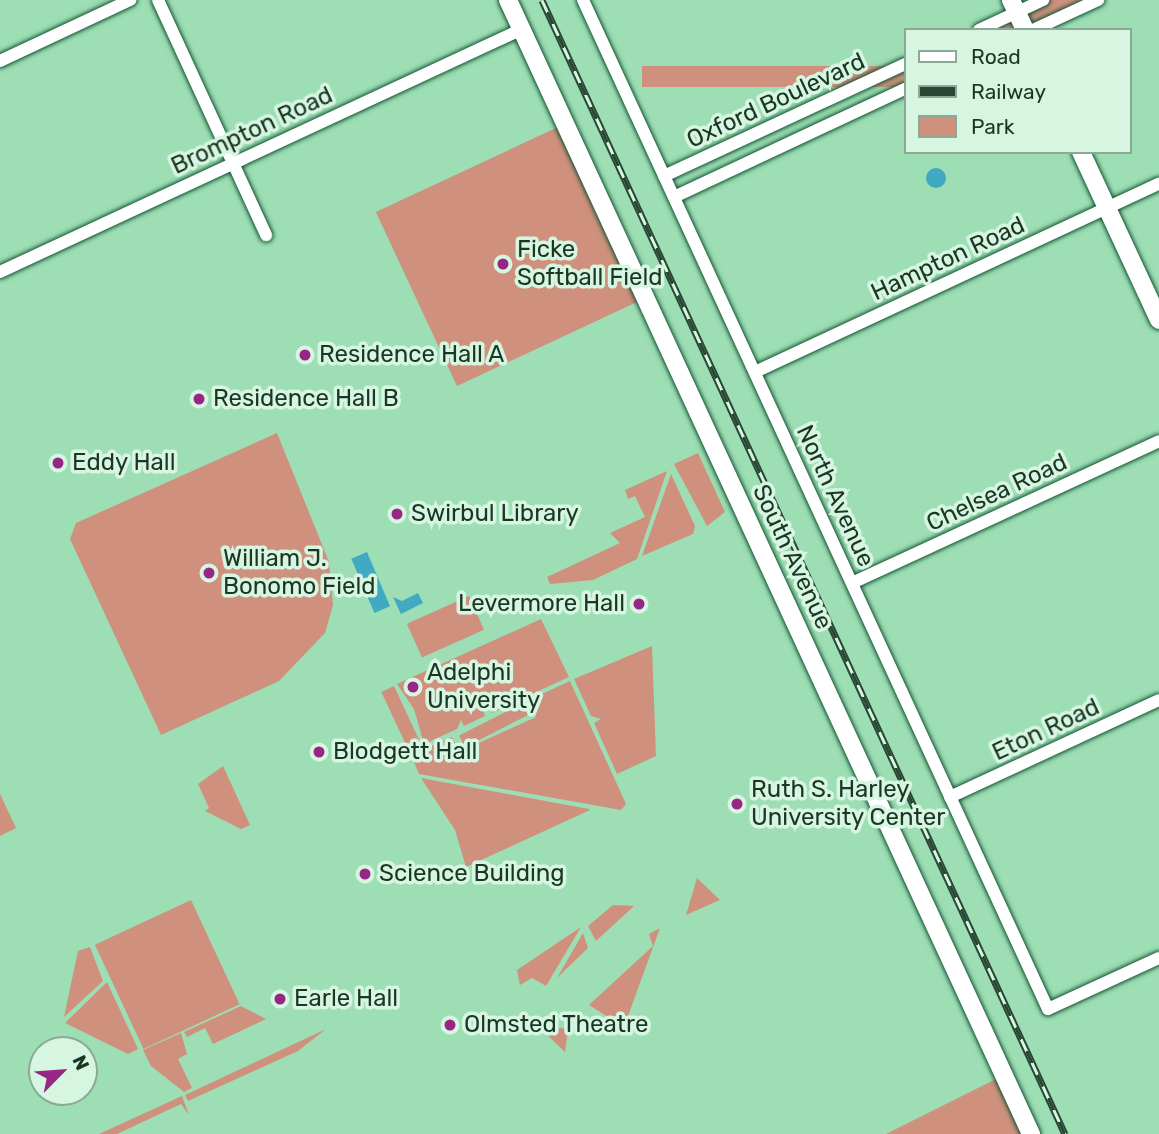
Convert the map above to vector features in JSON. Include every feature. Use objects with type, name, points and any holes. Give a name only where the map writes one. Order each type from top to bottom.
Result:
[{"type":"street","points":[[0,61],[130,0]]},
{"type":"street","points":[[158,0],[266,235]]},
{"type":"street","name":"South Avenue","points":[[509,0],[1031,1134]]},
{"type":"street","name":"North Avenue","points":[[584,0],[1048,1009],[1159,958]]},
{"type":"street","points":[[982,28],[1014,6],[1043,0]]},
{"type":"street","points":[[1038,28],[1098,0]]},
{"type":"street","points":[[1014,6],[1024,28]]},
{"type":"street","name":"Brompton Road","points":[[0,272],[522,29]]},
{"type":"street","name":"Oxford Boulevard","points":[[664,176],[904,64]]},
{"type":"street","name":"Oxford Boulevard","points":[[674,197],[904,89]]},
{"type":"street","points":[[835,97],[845,117]]},
{"type":"street","points":[[1083,154],[1159,320]]},
{"type":"street","name":"Hampton Road","points":[[755,372],[1159,184]]},
{"type":"street","name":"Chelsea Road","points":[[852,583],[1159,441]]},
{"type":"street","name":"Eton Road","points":[[950,797],[1159,700]]},
{"type":"green space","points":[[1048,0],[1092,0],[1032,28],[988,28]]},
{"type":"green space","points":[[642,66],[904,66],[904,87],[642,87]]},
{"type":"green space","points":[[558,127],[639,301],[457,386],[376,212]]},
{"type":"green space","name":"William J. Bonomo Field","points":[[277,433],[329,562],[333,605],[325,633],[279,681],[161,735],[70,539],[76,523]]},
{"type":"green space","points":[[698,453],[725,512],[707,526],[674,464]]},
{"type":"green space","points":[[667,471],[637,559],[593,580],[550,584],[547,577],[620,543],[610,533],[645,517],[635,496],[628,499],[625,490]]},
{"type":"green space","points":[[671,474],[695,526],[693,534],[642,556]]},
{"type":"green space","points":[[469,596],[484,630],[422,657],[407,624]]},
{"type":"green space","points":[[541,619],[569,677],[521,699],[517,693],[514,703],[492,713],[488,705],[482,708],[485,716],[464,726],[461,720],[457,729],[424,744],[414,709],[397,684]]},
{"type":"green space","points":[[652,646],[656,756],[617,774],[594,723],[601,719],[591,716],[574,679]]},
{"type":"green space","points":[[570,681],[626,804],[621,810],[419,774],[411,755],[452,737],[459,752],[536,717],[529,700]]},
{"type":"green space","points":[[394,686],[421,745],[409,751],[381,692]]},
{"type":"green space","points":[[525,702],[531,714],[465,747],[459,736]]},
{"type":"green space","points":[[223,766],[250,825],[241,829],[205,811],[209,808],[198,784]]},
{"type":"green space","points":[[421,778],[590,810],[466,867],[455,830]]},
{"type":"green space","points":[[0,794],[16,828],[0,836]]},
{"type":"green space","points":[[697,878],[720,900],[686,915]]},
{"type":"green space","points":[[191,900],[240,1004],[144,1049],[95,945]]},
{"type":"green space","points":[[613,905],[634,906],[596,941],[588,926]]},
{"type":"green space","points":[[581,927],[546,986],[532,978],[520,985],[517,970]]},
{"type":"green space","points":[[660,928],[624,1027],[589,1005],[653,946],[649,934]]},
{"type":"green space","points":[[583,933],[588,948],[557,978]]},
{"type":"green space","points":[[90,947],[103,981],[64,1017],[78,951]]},
{"type":"green space","points":[[107,982],[138,1049],[128,1054],[98,1039],[98,1036],[91,1036],[65,1023]]},
{"type":"green space","points":[[241,1006],[266,1019],[213,1044],[205,1028],[187,1037],[184,1032]]},
{"type":"green space","points":[[537,1025],[568,1029],[565,1052]]},
{"type":"green space","points":[[326,1029],[298,1051],[188,1101],[185,1095]]},
{"type":"green space","points":[[181,1033],[187,1054],[178,1059],[192,1088],[184,1092],[151,1066],[143,1050]]},
{"type":"green space","points":[[1004,1075],[1030,1134],[886,1134]]},
{"type":"green space","points":[[182,1096],[189,1115],[181,1104],[117,1134],[99,1134]]},
{"type":"water","points":[[936,168],[943,171],[946,178],[943,185],[936,188],[929,185],[926,178],[929,171]]},
{"type":"water","points":[[367,552],[390,606],[374,613],[351,559]]},
{"type":"water","points":[[418,593],[423,603],[401,614],[393,597],[402,601]]},
{"type":"railway","points":[[542,0],[1065,1134]]},
{"type":"place","name":"Ficke Softball Field","points":[[503,264]]},
{"type":"place","name":"Residence Hall A","points":[[305,355]]},
{"type":"place","name":"Residence Hall B","points":[[199,399]]},
{"type":"place","name":"Eddy Hall","points":[[58,463]]},
{"type":"place","name":"Swirbul Library","points":[[397,514]]},
{"type":"place","name":"William J. Bonomo Field","points":[[209,573]]},
{"type":"place","name":"Levermore Hall","points":[[639,604]]},
{"type":"place","name":"Adelphi University","points":[[413,687]]},
{"type":"place","name":"Blodgett Hall","points":[[319,752]]},
{"type":"place","name":"Ruth S. Harley University Center","points":[[737,804]]},
{"type":"place","name":"Science Building","points":[[365,874]]},
{"type":"place","name":"Earle Hall","points":[[280,999]]},
{"type":"place","name":"Olmsted Theatre","points":[[450,1025]]}]
